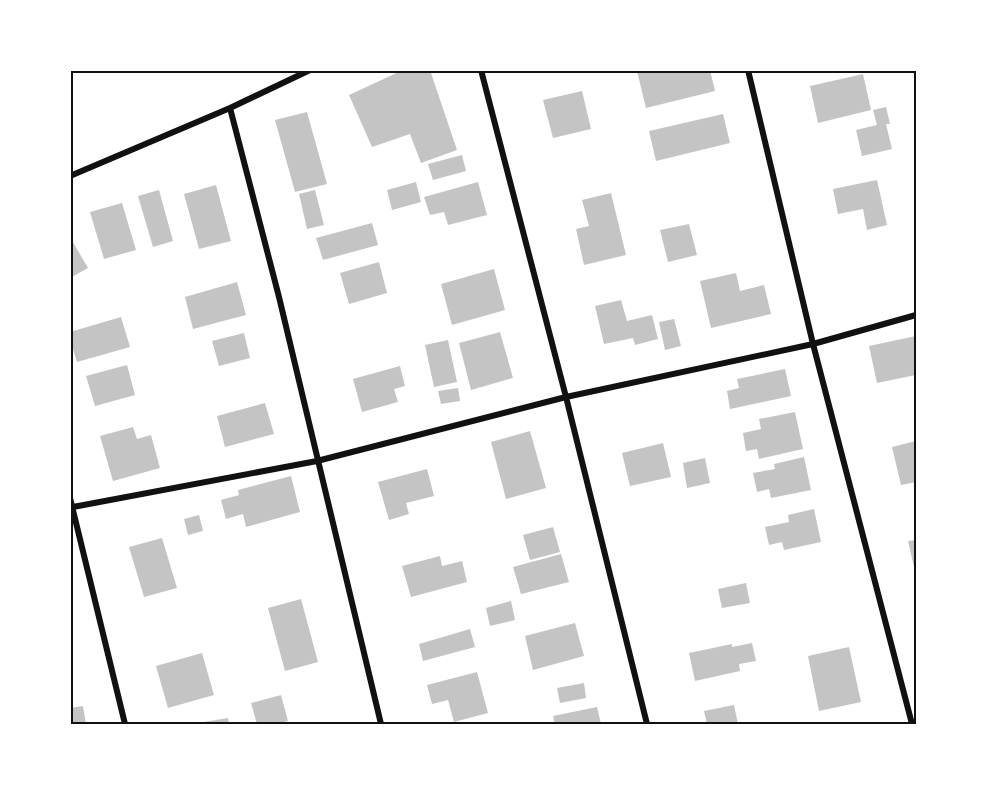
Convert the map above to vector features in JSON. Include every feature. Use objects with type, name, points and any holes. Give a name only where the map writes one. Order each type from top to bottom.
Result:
[{"type":"street","points":[[70,176],[230,108],[310,70]]},
{"type":"street","points":[[481,70],[566,397],[647,724]]},
{"type":"street","points":[[748,70],[813,344],[912,724]]},
{"type":"street","points":[[230,108],[279,297],[381,724]]},
{"type":"street","points":[[73,507],[317,461],[566,397],[813,344],[916,315]]},
{"type":"street","points":[[70,498],[125,724]]},
{"type":"building","points":[[403,70],[430,70],[457,150],[421,163],[410,134],[372,147],[349,95]]},
{"type":"building","points":[[710,70],[715,91],[646,108],[637,71]]},
{"type":"building","points":[[863,74],[871,110],[818,123],[810,86]]},
{"type":"building","points":[[582,91],[591,129],[553,138],[543,100]]},
{"type":"building","points":[[886,107],[890,124],[886,124],[892,149],[862,156],[856,130],[877,125],[873,110]]},
{"type":"building","points":[[307,112],[327,184],[295,192],[275,120]]},
{"type":"building","points":[[723,114],[730,143],[656,161],[649,131]]},
{"type":"building","points":[[462,155],[466,171],[433,180],[428,164]]},
{"type":"building","points":[[877,180],[887,225],[867,230],[863,209],[838,214],[833,189]]},
{"type":"building","points":[[416,182],[421,202],[392,210],[387,190]]},
{"type":"building","points":[[478,182],[487,215],[448,225],[444,212],[430,215],[424,197]]},
{"type":"building","points":[[216,185],[231,241],[199,249],[184,194]]},
{"type":"building","points":[[159,190],[173,241],[153,247],[138,196]]},
{"type":"building","points":[[315,190],[324,225],[307,229],[299,194]]},
{"type":"building","points":[[611,193],[626,255],[584,265],[576,229],[589,226],[582,200]]},
{"type":"building","points":[[122,203],[136,250],[104,259],[90,212]]},
{"type":"building","points":[[372,223],[378,245],[323,260],[316,238]]},
{"type":"building","points":[[689,224],[697,255],[668,262],[660,230]]},
{"type":"building","points":[[70,237],[88,268],[70,278]]},
{"type":"building","points":[[379,262],[387,293],[349,304],[340,273]]},
{"type":"building","points":[[494,269],[505,310],[452,325],[441,284]]},
{"type":"building","points":[[736,273],[740,291],[764,285],[771,314],[711,328],[700,281]]},
{"type":"building","points":[[237,282],[246,315],[193,329],[185,297]]},
{"type":"building","points":[[621,300],[627,321],[652,315],[658,339],[635,345],[633,338],[604,344],[595,306]]},
{"type":"building","points":[[121,317],[130,347],[77,362],[70,332]]},
{"type":"building","points":[[674,319],[681,346],[665,350],[659,322]]},
{"type":"building","points":[[500,332],[513,378],[471,390],[459,343]]},
{"type":"building","points":[[244,333],[250,358],[219,366],[212,341]]},
{"type":"building","points":[[916,336],[916,375],[877,383],[869,346]]},
{"type":"building","points":[[448,340],[457,382],[434,387],[425,345]]},
{"type":"building","points":[[127,365],[135,395],[95,406],[86,376]]},
{"type":"building","points":[[400,366],[405,386],[394,389],[398,402],[362,412],[353,379]]},
{"type":"building","points":[[785,369],[791,396],[730,409],[727,391],[739,388],[737,379]]},
{"type":"building","points":[[458,388],[460,401],[441,404],[438,391]]},
{"type":"building","points":[[265,403],[274,434],[225,447],[217,416]]},
{"type":"building","points":[[795,412],[803,449],[759,459],[757,449],[746,451],[743,433],[761,429],[759,419]]},
{"type":"building","points":[[133,427],[137,439],[151,435],[160,468],[113,481],[100,436]]},
{"type":"building","points":[[530,431],[546,488],[506,499],[491,442]]},
{"type":"building","points":[[916,441],[916,482],[901,485],[892,447]]},
{"type":"building","points":[[663,443],[671,477],[630,486],[622,453]]},
{"type":"building","points":[[804,457],[811,490],[771,498],[769,489],[757,492],[753,473],[775,469],[774,464]]},
{"type":"building","points":[[705,458],[710,483],[687,488],[683,463]]},
{"type":"building","points":[[427,469],[434,496],[406,503],[409,514],[389,520],[378,482]]},
{"type":"building","points":[[291,476],[300,512],[246,527],[243,514],[226,519],[221,500],[239,495],[238,490]]},
{"type":"building","points":[[814,509],[821,542],[784,550],[782,542],[769,545],[765,527],[789,522],[788,515]]},
{"type":"building","points":[[199,515],[203,531],[188,535],[184,519]]},
{"type":"building","points":[[553,527],[560,552],[530,560],[523,535]]},
{"type":"building","points":[[162,538],[177,588],[144,597],[129,547]]},
{"type":"building","points":[[916,540],[916,576],[908,541]]},
{"type":"building","points":[[561,554],[569,582],[521,594],[513,567]]},
{"type":"building","points":[[440,556],[442,566],[462,561],[467,582],[411,597],[402,566]]},
{"type":"building","points":[[746,583],[750,603],[722,608],[718,589]]},
{"type":"building","points":[[301,599],[318,662],[285,671],[268,608]]},
{"type":"building","points":[[511,601],[515,620],[490,626],[486,608]]},
{"type":"building","points":[[575,623],[584,656],[533,670],[525,636]]},
{"type":"building","points":[[470,629],[475,647],[423,661],[419,644]]},
{"type":"building","points":[[752,643],[756,661],[739,664],[740,671],[695,681],[689,653],[732,644],[732,647]]},
{"type":"building","points":[[849,647],[861,702],[819,711],[808,656]]},
{"type":"building","points":[[202,653],[214,695],[168,708],[156,666]]},
{"type":"building","points":[[477,672],[488,713],[454,722],[448,700],[432,704],[427,685]]},
{"type":"building","points":[[584,683],[586,698],[560,703],[557,688]]},
{"type":"building","points":[[281,695],[288,721],[257,724],[251,703]]},
{"type":"building","points":[[734,705],[738,724],[707,724],[704,711]]},
{"type":"building","points":[[83,706],[86,724],[70,724],[70,708]]},
{"type":"building","points":[[597,707],[601,724],[555,724],[553,716]]},
{"type":"building","points":[[228,718],[229,724],[198,723]]}]
